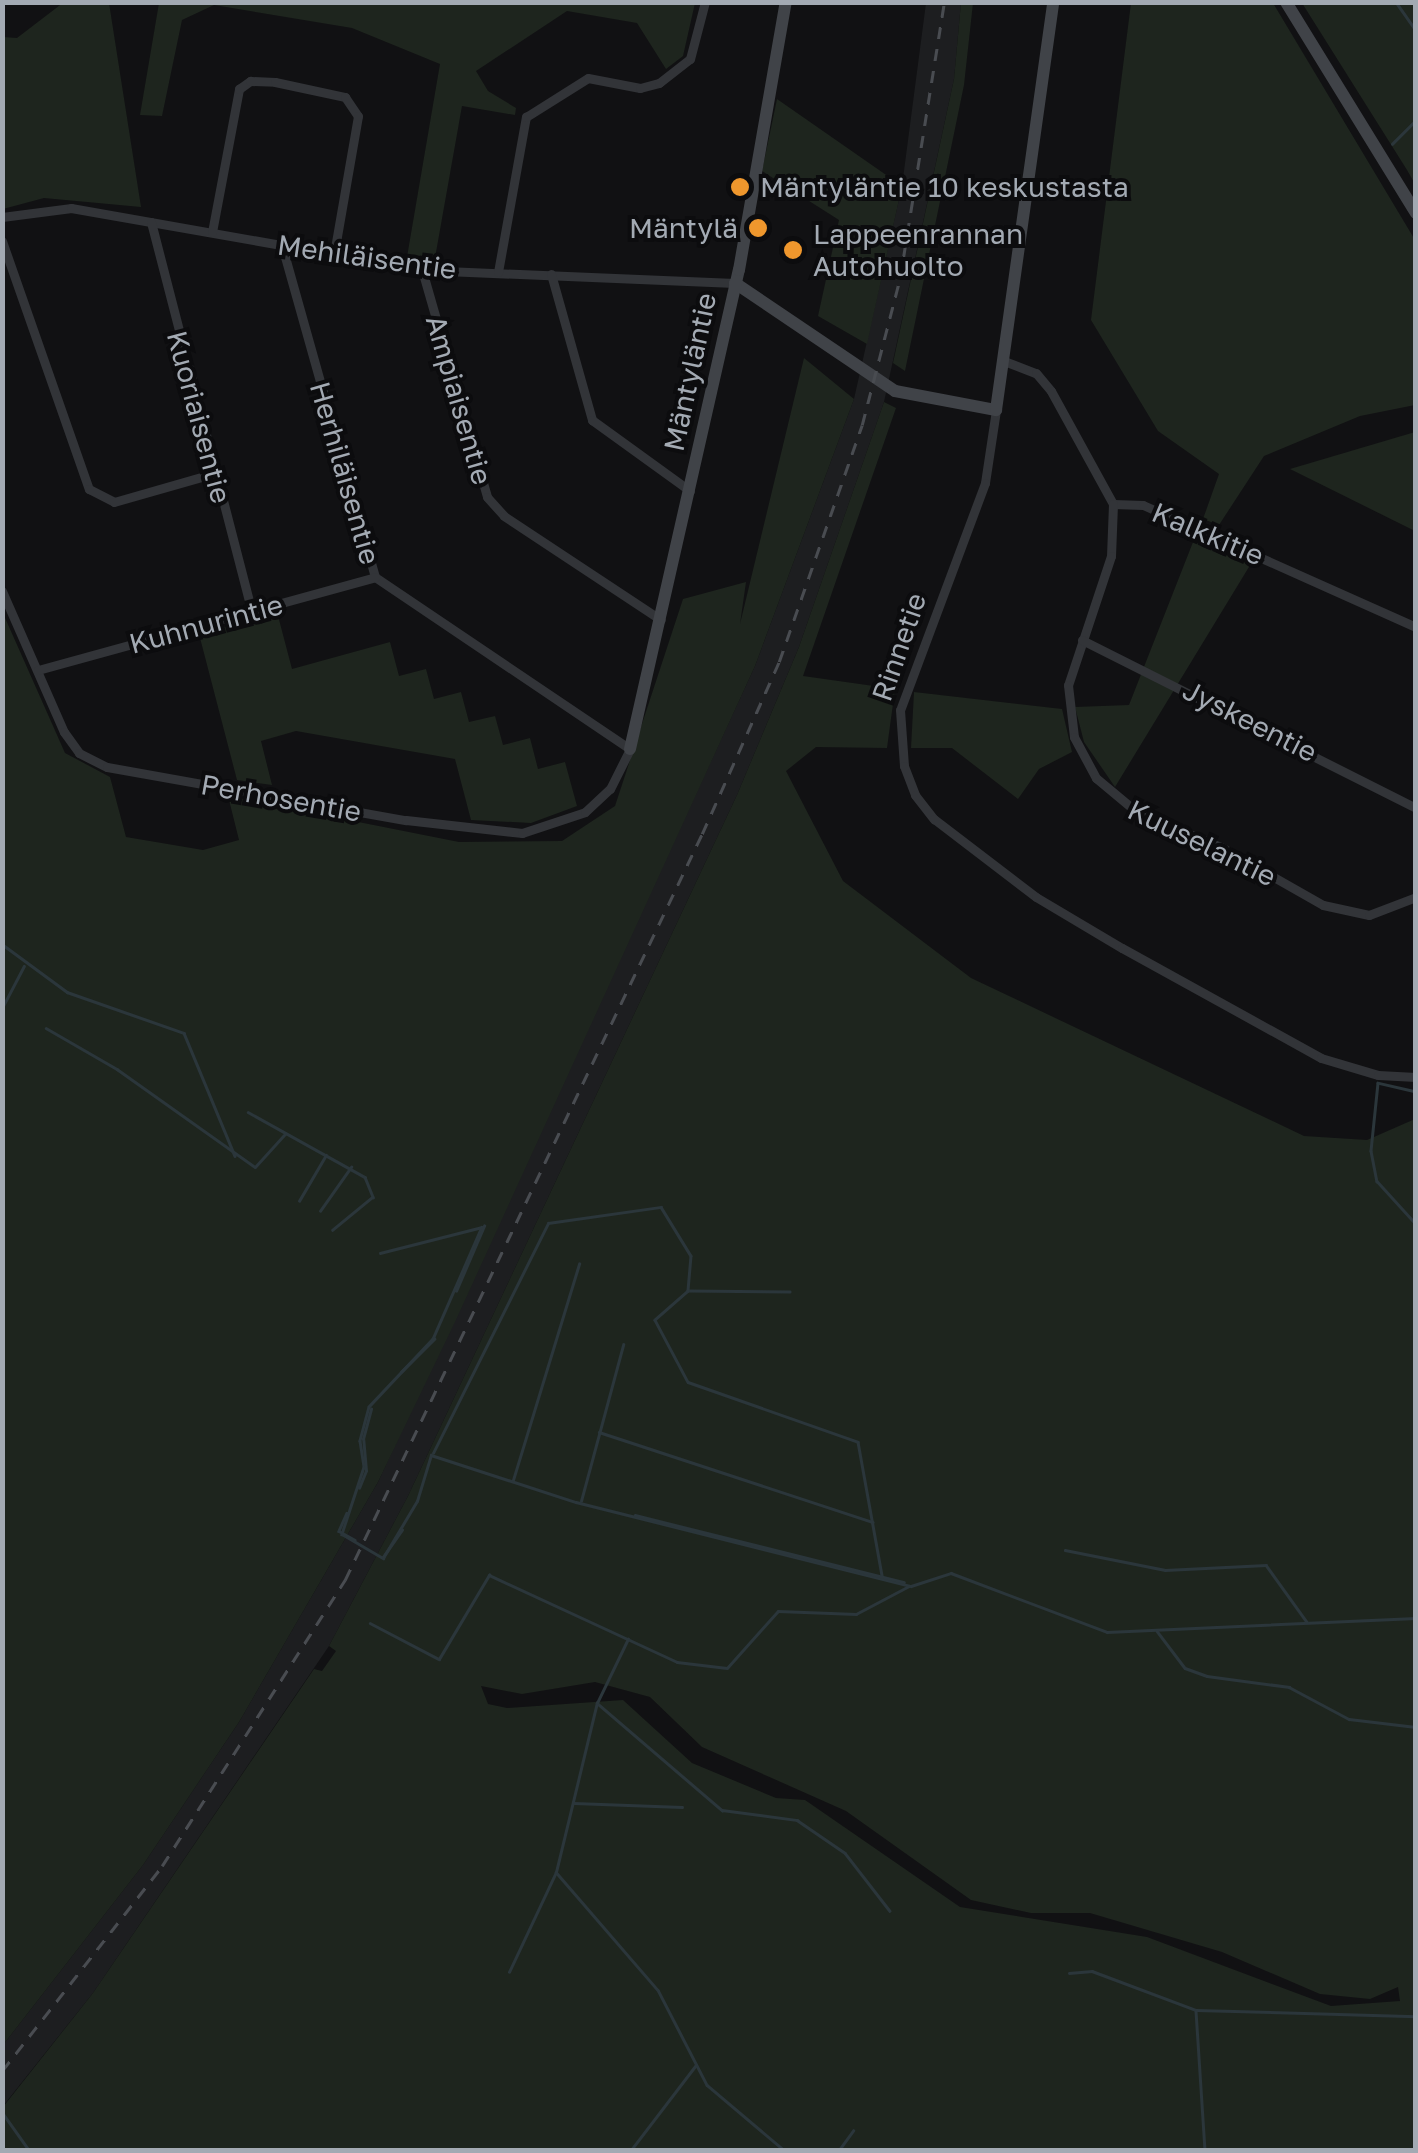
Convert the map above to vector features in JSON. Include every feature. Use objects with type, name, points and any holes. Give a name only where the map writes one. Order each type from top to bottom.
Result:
[{"type":"street","points":[[498,272],[526,117],[588,78],[640,88],[660,84],[690,59],[705,2]]},
{"type":"street","name":"Mäntyläntie","points":[[630,750],[736,283],[786,2]]},
{"type":"street","name":"Rinnetie","points":[[1053,2],[986,483],[900,710],[904,766],[915,794],[934,820],[1036,897],[1321,1058],[1378,1075],[1416,1077]]},
{"type":"street","points":[[1286,2],[1416,213]]},
{"type":"street","points":[[212,232],[240,89],[250,81],[275,82],[345,97],[358,116],[334,254]]},
{"type":"street","name":"Mehiläisentie","points":[[2,217],[71,208],[422,270],[736,283]]},
{"type":"street","name":"Kuoriaisentie","points":[[151,222],[252,612]]},
{"type":"street","points":[[2,240],[90,489],[114,502],[215,473]]},
{"type":"street","name":"Herhiläisentie","points":[[282,246],[374,577],[630,750]]},
{"type":"street","name":"Ampiaisentie","points":[[422,270],[487,497],[504,516],[661,620]]},
{"type":"street","points":[[551,274],[592,420],[690,491]]},
{"type":"street","points":[[736,283],[895,391],[996,410]]},
{"type":"street","name":"Kalkkitie","points":[[1004,361],[1036,373],[1051,392],[1114,504],[1143,505],[1416,627]]},
{"type":"street","name":"Kuuselantie","points":[[1114,504],[1112,556],[1068,685],[1071,725],[1082,758],[1118,802],[1346,913],[1397,910],[1416,897]]},
{"type":"street","name":"Kuhnurintie","points":[[38,670],[374,577]]},
{"type":"street","name":"Perhosentie","points":[[2,591],[79,754],[107,767],[484,831],[554,827],[585,812],[610,789],[630,750]]},
{"type":"street","name":"Jyskeentie","points":[[1082,640],[1416,808]]},
{"type":"shaded area","points":[[64,2],[109,3],[141,207],[44,198],[3,209],[3,37],[17,38]]},
{"type":"shaded area","points":[[159,2],[695,3],[683,56],[666,69],[637,23],[567,11],[476,71],[488,91],[516,108],[515,115],[462,106],[435,258],[407,257],[440,64],[352,28],[214,5],[182,20],[162,116],[140,115]]},
{"type":"shaded area","points":[[926,3],[961,3],[954,79],[884,402],[799,647],[737,795],[408,1496],[329,1646],[93,1993],[3,2106],[3,2045],[143,1865],[239,1722],[378,1482],[755,666],[854,399],[902,186]]},
{"type":"shaded area","points":[[961,3],[973,3],[964,85],[905,371],[893,363],[954,79]]},
{"type":"shaded area","points":[[1131,3],[1273,3],[1415,240],[1415,405],[1360,416],[1264,456],[1219,525],[1203,519],[1219,474],[1158,431],[1091,320]]},
{"type":"shaded area","points":[[1302,3],[1415,3],[1415,184],[1407,170]]},
{"type":"shaded area","points":[[777,99],[902,186],[867,344],[818,316],[839,220],[762,171]]},
{"type":"shaded area","points":[[804,358],[854,399],[755,666],[455,1322],[378,1482],[239,1722],[143,1865],[3,2045],[2,611],[65,753],[110,777],[126,837],[203,850],[239,840],[228,796],[459,842],[562,841],[615,806],[683,599],[746,582],[740,624]]},
{"type":"shaded area","points":[[884,402],[896,408],[803,676],[895,689],[887,748],[816,747],[786,771],[843,881],[971,978],[1304,1136],[1367,1140],[1415,1119],[1415,2150],[3,2150],[3,2107],[93,1993],[314,1669],[322,1671],[336,1651],[329,1646],[408,1496],[737,795],[799,647]],"holes":[[[595,1682],[650,1697],[702,1747],[846,1811],[971,1900],[1031,1913],[1090,1913],[1222,1952],[1320,1994],[1370,1999],[1398,1987],[1400,2001],[1331,2006],[1147,1937],[960,1907],[805,1800],[776,1798],[692,1763],[623,1700],[507,1708],[488,1704],[481,1686],[522,1694]]]},
{"type":"shaded area","points":[[1415,432],[1415,531],[1290,469]]},
{"type":"shaded area","points":[[1195,537],[1252,562],[1115,787],[1084,742],[1075,707],[1129,705]]},
{"type":"shaded area","points":[[277,612],[292,669],[390,642],[399,676],[426,669],[434,699],[461,692],[469,722],[495,716],[503,745],[530,738],[538,769],[565,762],[577,806],[531,823],[471,820],[455,759],[296,731],[261,741],[272,785],[237,780],[199,634]]},
{"type":"shaded area","points":[[914,692],[1062,709],[1072,752],[1039,769],[1018,799],[952,748],[911,748]]},
{"type":"waterway","points":[[1396,2],[1416,31]]},
{"type":"waterway","points":[[1392,144],[1416,120]]},
{"type":"waterway","points":[[2,944],[67,992],[184,1033],[235,1156]]},
{"type":"waterway","points":[[2,1008],[24,966]]},
{"type":"waterway","points":[[46,1028],[117,1069],[255,1167],[285,1134]]},
{"type":"waterway","points":[[1416,1092],[1378,1083],[1371,1151],[1377,1181],[1416,1224]]},
{"type":"waterway","points":[[248,1112],[365,1177],[373,1197],[333,1230]]},
{"type":"waterway","points":[[299,1201],[326,1155]]},
{"type":"waterway","points":[[320,1211],[351,1167]]},
{"type":"waterway","points":[[433,1453],[548,1223],[661,1207],[691,1256],[688,1291]]},
{"type":"waterway","points":[[456,1291],[484,1226]]},
{"type":"waterway","points":[[380,1253],[482,1227],[433,1339],[369,1407],[360,1441],[364,1467],[342,1534],[383,1558],[417,1501],[431,1455],[576,1502],[911,1586],[951,1573],[1107,1632],[1416,1618]]},
{"type":"waterway","points":[[513,1480],[579,1264]]},
{"type":"waterway","points":[[790,1292],[688,1291],[655,1320],[688,1382],[858,1442],[882,1576]]},
{"type":"waterway","points":[[401,1372],[434,1339]]},
{"type":"waterway","points":[[581,1501],[623,1345]]},
{"type":"waterway","points":[[359,1488],[366,1471],[363,1439],[371,1409]]},
{"type":"waterway","points":[[599,1432],[873,1522]]},
{"type":"waterway","points":[[347,1513],[339,1531],[355,1540]]},
{"type":"waterway","points":[[635,1515],[904,1582]]},
{"type":"waterway","points":[[383,1557],[402,1530]]},
{"type":"waterway","points":[[1065,1550],[1165,1570],[1266,1565],[1307,1622]]},
{"type":"waterway","points":[[370,1623],[439,1659],[489,1575],[677,1662],[727,1668],[778,1611],[856,1614],[909,1586]]},
{"type":"waterway","points":[[1157,1631],[1185,1668],[1207,1676],[1289,1687],[1349,1719],[1416,1727]]},
{"type":"waterway","points":[[509,1972],[556,1872],[597,1703],[628,1639]]},
{"type":"waterway","points":[[597,1703],[722,1810],[797,1820],[845,1853],[890,1911]]},
{"type":"waterway","points":[[574,1803],[682,1807]]},
{"type":"waterway","points":[[556,1872],[658,1990],[707,2085],[784,2150]]},
{"type":"waterway","points":[[1069,1973],[1092,1971],[1196,2010],[1416,2016]]},
{"type":"waterway","points":[[1196,2011],[1205,2150]]},
{"type":"waterway","points":[[631,2150],[696,2065]]},
{"type":"waterway","points":[[2,2112],[29,2150]]},
{"type":"waterway","points":[[839,2150],[853,2131]]},
{"type":"railway","points":[[2,2071],[162,1866],[345,1580],[702,834],[779,662],[862,425],[900,278],[944,2]]},
{"type":"place","name":"Mäntyläntie 10 keskustasta","points":[[740,187]]},
{"type":"place","name":"Mäntylä","points":[[758,228]]},
{"type":"place","name":"Lappeenrannan Autohuolto","points":[[793,250]]}]
